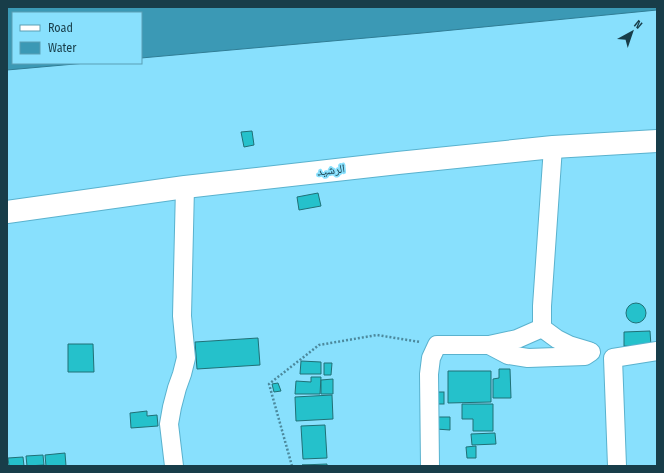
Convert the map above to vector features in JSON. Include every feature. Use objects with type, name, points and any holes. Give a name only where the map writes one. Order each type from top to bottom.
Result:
[{"type":"main road","name":"الرشيد","points":[[7,212],[184,188],[398,163],[553,147],[657,141]]},
{"type":"street","points":[[542,328],[542,306],[553,147]]},
{"type":"street","points":[[174,466],[169,424],[175,395],[186,358],[182,316],[184,188]]},
{"type":"street","points":[[430,466],[429,374],[431,358],[436,345],[489,346],[517,339],[542,328]]},
{"type":"street","points":[[542,328],[556,339],[569,346],[612,358],[657,351]]},
{"type":"street","points":[[489,346],[508,355],[528,358],[586,356],[591,352]]},
{"type":"street","points":[[612,358],[617,466]]},
{"type":"path","points":[[292,466],[269,384],[319,345],[377,335],[436,345]]},
{"type":"water","points":[[7,7],[657,7],[657,10],[142,58],[142,12],[12,12],[12,64],[75,64],[7,70]]},
{"type":"building","points":[[252,131],[254,145],[244,147],[241,132]]},
{"type":"building","points":[[318,193],[321,206],[299,210],[297,197]]},
{"type":"building","points":[[636,303],[643,306],[646,313],[643,320],[636,323],[629,320],[626,313],[629,306]]},
{"type":"building","points":[[650,331],[651,346],[624,346],[624,332]]},
{"type":"building","points":[[258,338],[260,365],[197,369],[195,342]]},
{"type":"building","points":[[68,344],[93,344],[94,372],[68,372]]},
{"type":"building","points":[[301,361],[321,362],[321,374],[300,374]]},
{"type":"building","points":[[324,363],[332,363],[331,375],[324,375]]},
{"type":"building","points":[[499,369],[510,369],[511,398],[493,398],[493,379],[499,378]]},
{"type":"building","points":[[448,371],[491,371],[491,402],[448,403]]},
{"type":"building","points":[[311,377],[321,377],[320,394],[295,394],[296,381],[311,382]]},
{"type":"building","points":[[333,379],[333,394],[321,394],[321,380]]},
{"type":"building","points":[[278,383],[281,391],[274,392],[272,384]]},
{"type":"building","points":[[436,392],[444,392],[444,404],[436,404]]},
{"type":"building","points":[[332,395],[333,419],[296,421],[295,397]]},
{"type":"building","points":[[462,404],[493,404],[493,431],[473,431],[473,419],[462,419]]},
{"type":"building","points":[[147,411],[147,416],[157,415],[158,426],[131,428],[130,413]]},
{"type":"building","points":[[436,417],[450,417],[450,430],[436,429]]},
{"type":"building","points":[[325,425],[327,458],[303,459],[301,426]]},
{"type":"building","points":[[495,433],[496,444],[472,445],[471,434]]},
{"type":"building","points":[[476,446],[476,458],[467,458],[466,447]]},
{"type":"building","points":[[65,453],[66,466],[46,466],[45,455]]},
{"type":"building","points":[[43,455],[44,465],[27,466],[26,456]]},
{"type":"building","points":[[23,457],[24,466],[9,466],[8,458]]},
{"type":"building","points":[[327,464],[327,466],[302,465]]}]
